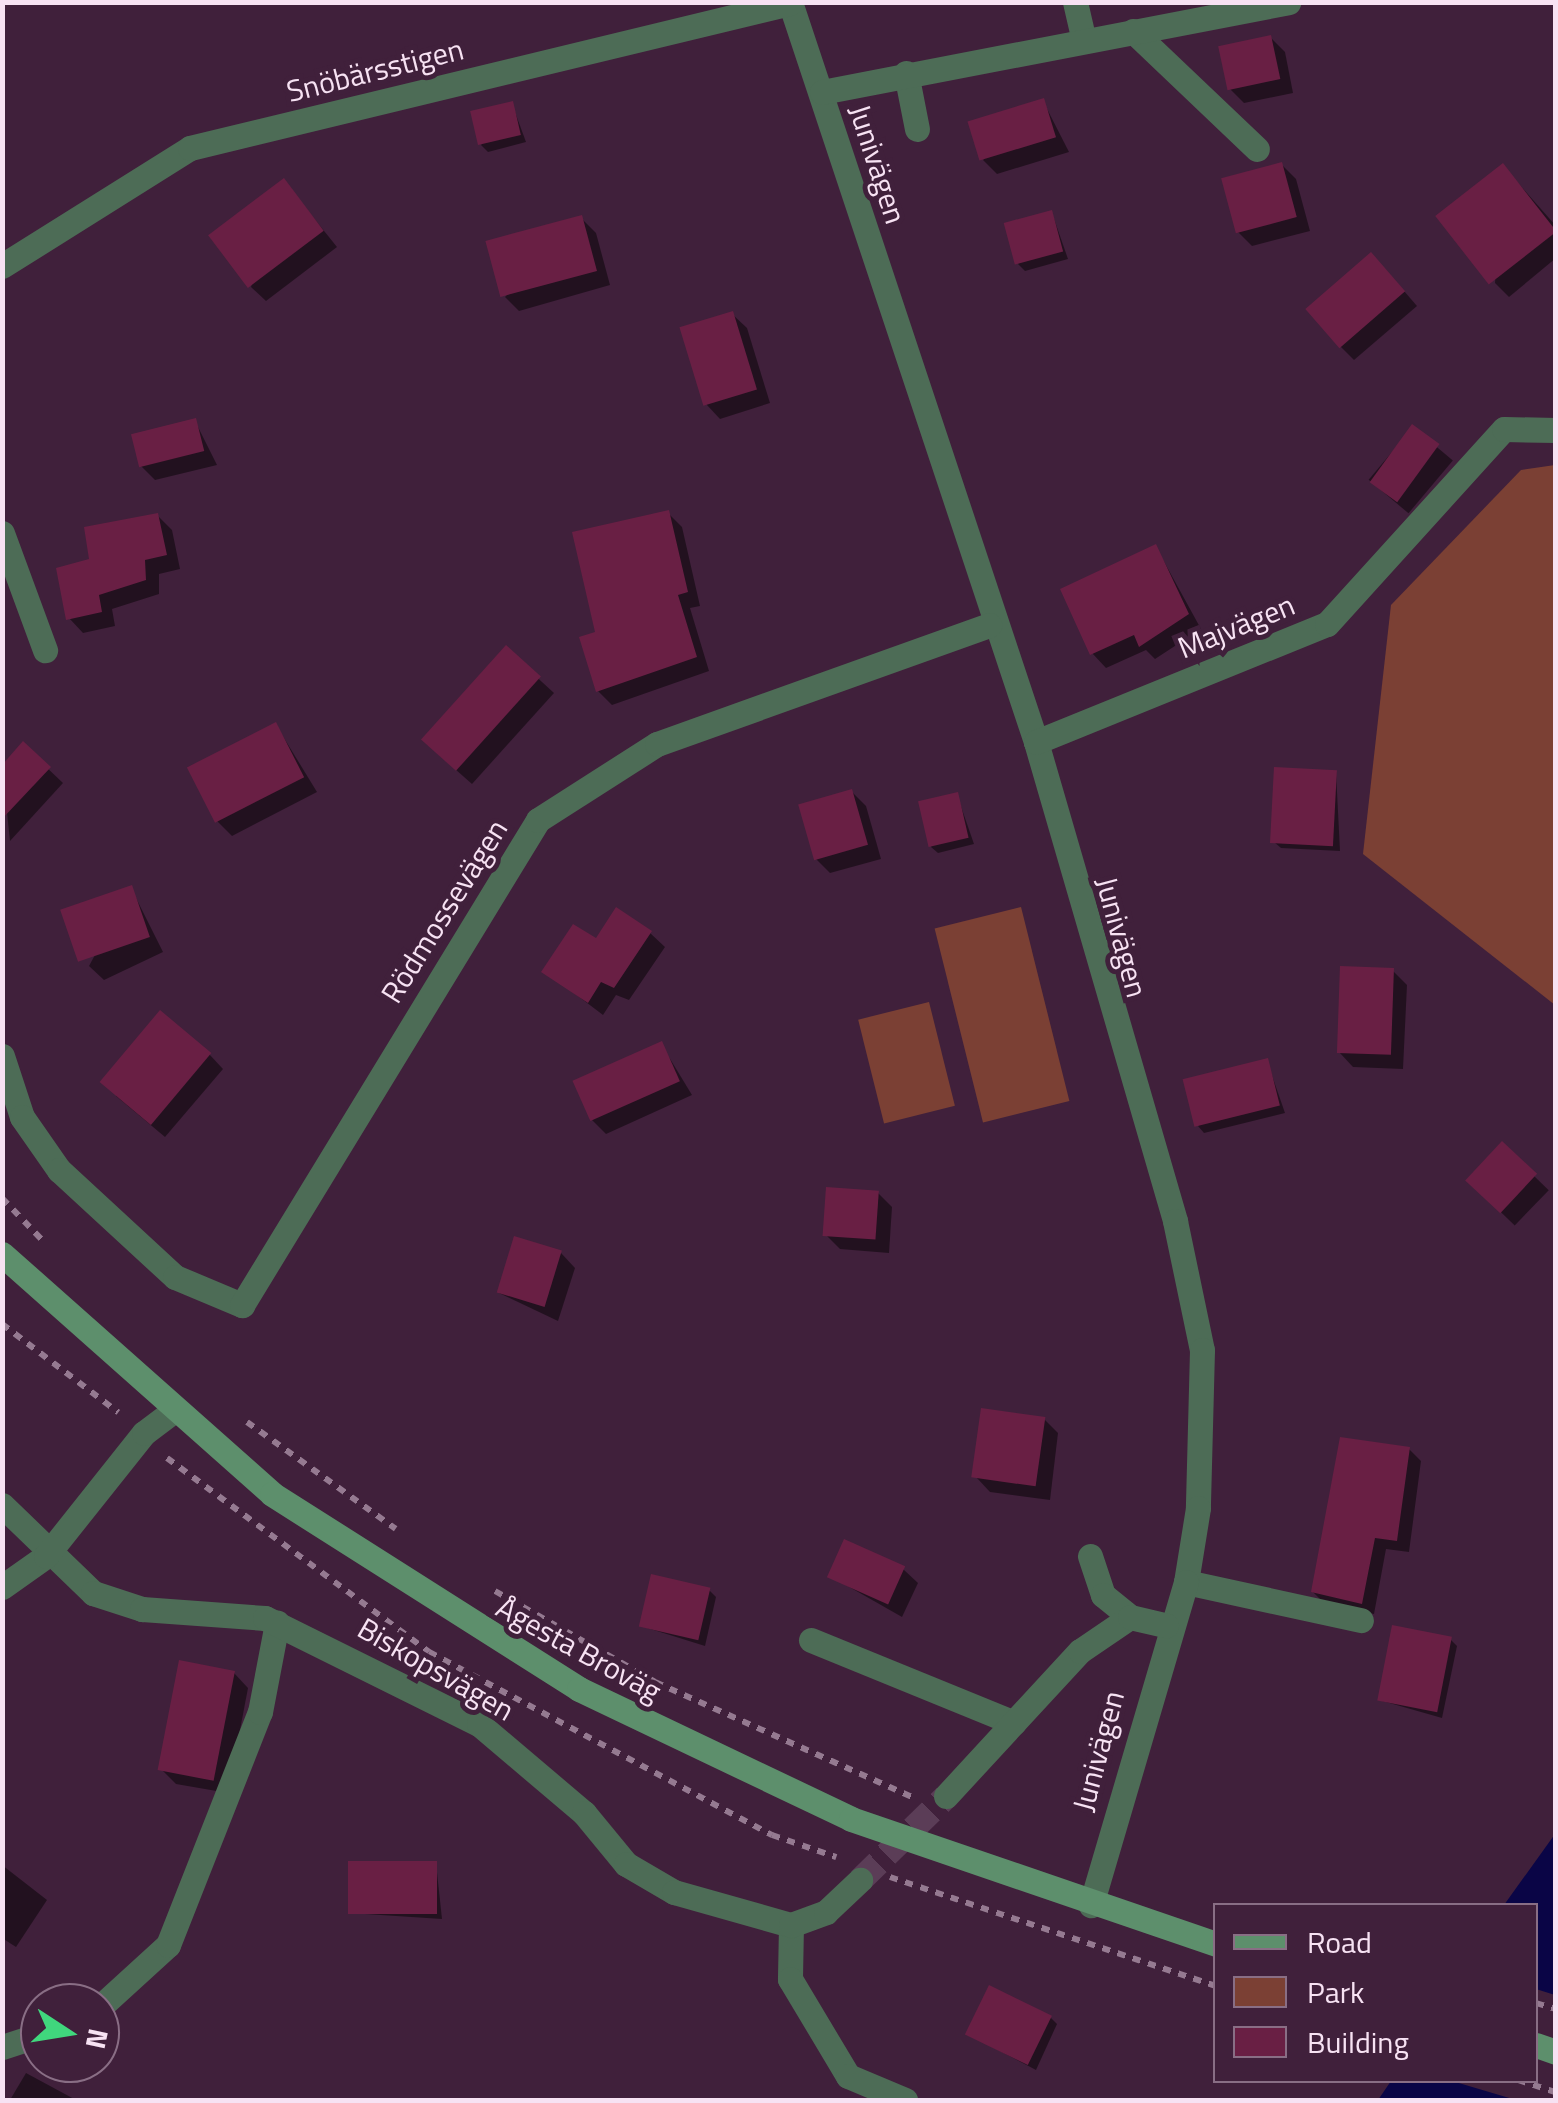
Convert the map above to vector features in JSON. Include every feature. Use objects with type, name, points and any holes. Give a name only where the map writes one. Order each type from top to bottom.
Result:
[{"type":"main road","name":"Ågesta Broväg","points":[[2,1254],[272,1494],[579,1689],[851,1818],[1091,1905],[1213,1943]]},
{"type":"street","points":[[1075,2],[1084,40]]},
{"type":"street","points":[[822,92],[1240,7],[1288,2]]},
{"type":"street","name":"Junivägen","points":[[790,3],[822,92],[989,625],[1036,742],[1176,1221],[1202,1350],[1198,1508],[1186,1582],[1166,1625],[1091,1905]]},
{"type":"street","name":"Snöbärsstigen","points":[[2,266],[190,148],[790,3]]},
{"type":"street","points":[[1133,31],[1257,149]]},
{"type":"street","points":[[906,73],[917,129]]},
{"type":"street","name":"Majvägen","points":[[1036,742],[1327,624],[1504,429],[1556,430]]},
{"type":"street","points":[[2,533],[45,650]]},
{"type":"street","name":"Rödmossevägen","points":[[2,1056],[22,1118],[59,1170],[175,1277],[242,1305],[538,820],[657,744],[989,625]]},
{"type":"street","points":[[2,1586],[46,1556],[144,1433],[175,1410]]},
{"type":"street","name":"Biskopsvägen","points":[[2,1505],[46,1556],[93,1593],[142,1609],[276,1623],[479,1724],[642,1874],[746,1918],[791,1925]]},
{"type":"street","points":[[1090,1556],[1103,1595],[1130,1617],[1166,1625]]},
{"type":"street","points":[[1186,1582],[1361,1620]]},
{"type":"street","points":[[936,1800],[1080,1651],[1130,1617]]},
{"type":"street","points":[[120,1989],[168,1945],[260,1712],[276,1623]]},
{"type":"street","points":[[812,1640],[1014,1723]]},
{"type":"street","points":[[860,1880],[826,1912],[791,1925],[790,1979],[848,2076],[905,2100]]},
{"type":"path","points":[[2,1198],[57,1254]]},
{"type":"path","points":[[2,1324],[144,1433]]},
{"type":"path","points":[[240,1418],[410,1538]]},
{"type":"path","points":[[474,1580],[654,1682],[936,1800]]},
{"type":"path","points":[[1528,2083],[1556,2092]]},
{"type":"green space","points":[[1556,465],[1555,1005],[1363,854],[1391,605],[1521,470]]},
{"type":"green space","points":[[1021,907],[1069,1101],[983,1123],[935,929]]},
{"type":"green space","points":[[929,1002],[955,1106],[884,1123],[858,1020]]},
{"type":"shaded area","points":[[1555,1834],[1555,2100],[1378,2100],[1390,2083],[1538,2083],[1538,1903],[1505,1903]]},
{"type":"pier","points":[[1538,1990],[1555,1995],[1555,2100],[1516,2100],[1459,2083],[1538,2083]]},
{"type":"building","points":[[1271,35],[1280,79],[1228,90],[1218,46]]},
{"type":"building","points":[[1044,98],[1056,137],[979,161],[967,121]]},
{"type":"building","points":[[513,101],[521,135],[478,145],[470,111]]},
{"type":"building","points":[[1282,162],[1297,217],[1236,233],[1221,178]]},
{"type":"building","points":[[1503,163],[1556,232],[1489,285],[1435,216]]},
{"type":"building","points":[[284,178],[324,231],[248,288],[208,235]]},
{"type":"building","points":[[1052,210],[1063,252],[1015,264],[1004,223]]},
{"type":"building","points":[[582,215],[597,271],[500,297],[485,241]]},
{"type":"building","points":[[1371,252],[1405,291],[1339,348],[1305,309]]},
{"type":"building","points":[[733,311],[757,389],[703,406],[679,327]]},
{"type":"building","points":[[196,418],[204,451],[139,467],[131,434]]},
{"type":"building","points":[[1412,424],[1440,444],[1397,502],[1370,482]]},
{"type":"building","points":[[669,510],[688,592],[678,595],[697,657],[596,692],[579,637],[595,632],[572,532]]},
{"type":"building","points":[[158,513],[167,555],[145,560],[146,580],[99,595],[102,612],[66,620],[56,568],[89,559],[84,527]]},
{"type":"building","points":[[1156,544],[1189,614],[1139,647],[1134,635],[1090,655],[1060,589]]},
{"type":"building","points":[[506,645],[541,676],[456,771],[421,739]]},
{"type":"building","points":[[276,722],[304,777],[215,823],[187,767]]},
{"type":"building","points":[[23,741],[51,767],[2,819],[2,765]]},
{"type":"building","points":[[1274,767],[1337,770],[1333,846],[1270,843]]},
{"type":"building","points":[[852,789],[868,845],[814,860],[798,804]]},
{"type":"building","points":[[958,792],[969,838],[929,847],[918,801]]},
{"type":"building","points":[[132,885],[150,937],[78,962],[60,910]]},
{"type":"building","points":[[616,907],[652,931],[614,988],[601,982],[588,1003],[541,972],[573,924],[596,938]]},
{"type":"building","points":[[1340,966],[1394,968],[1391,1055],[1337,1053]]},
{"type":"building","points":[[160,1010],[211,1053],[151,1125],[100,1082]]},
{"type":"building","points":[[662,1041],[680,1081],[590,1121],[572,1081]]},
{"type":"building","points":[[1268,1058],[1280,1106],[1194,1127],[1183,1079]]},
{"type":"building","points":[[1502,1141],[1537,1174],[1500,1213],[1465,1180]]},
{"type":"building","points":[[826,1187],[879,1191],[875,1240],[823,1236]]},
{"type":"building","points":[[514,1236],[562,1251],[545,1307],[497,1292]]},
{"type":"building","points":[[981,1408],[1045,1417],[1036,1486],[971,1477]]},
{"type":"building","points":[[1340,1437],[1410,1447],[1397,1541],[1375,1538],[1362,1604],[1311,1592]]},
{"type":"building","points":[[844,1539],[905,1566],[888,1605],[827,1577]]},
{"type":"building","points":[[651,1574],[710,1588],[698,1640],[639,1627]]},
{"type":"building","points":[[1392,1625],[1452,1637],[1437,1712],[1377,1701]]},
{"type":"building","points":[[179,1660],[235,1671],[214,1781],[158,1770]]},
{"type":"building","points":[[348,1861],[437,1861],[437,1914],[348,1914]]},
{"type":"building","points":[[989,1985],[1052,2016],[1028,2065],[965,2034]]},
{"type":"tunnel","points":[[860,1880],[946,1796]]}]
